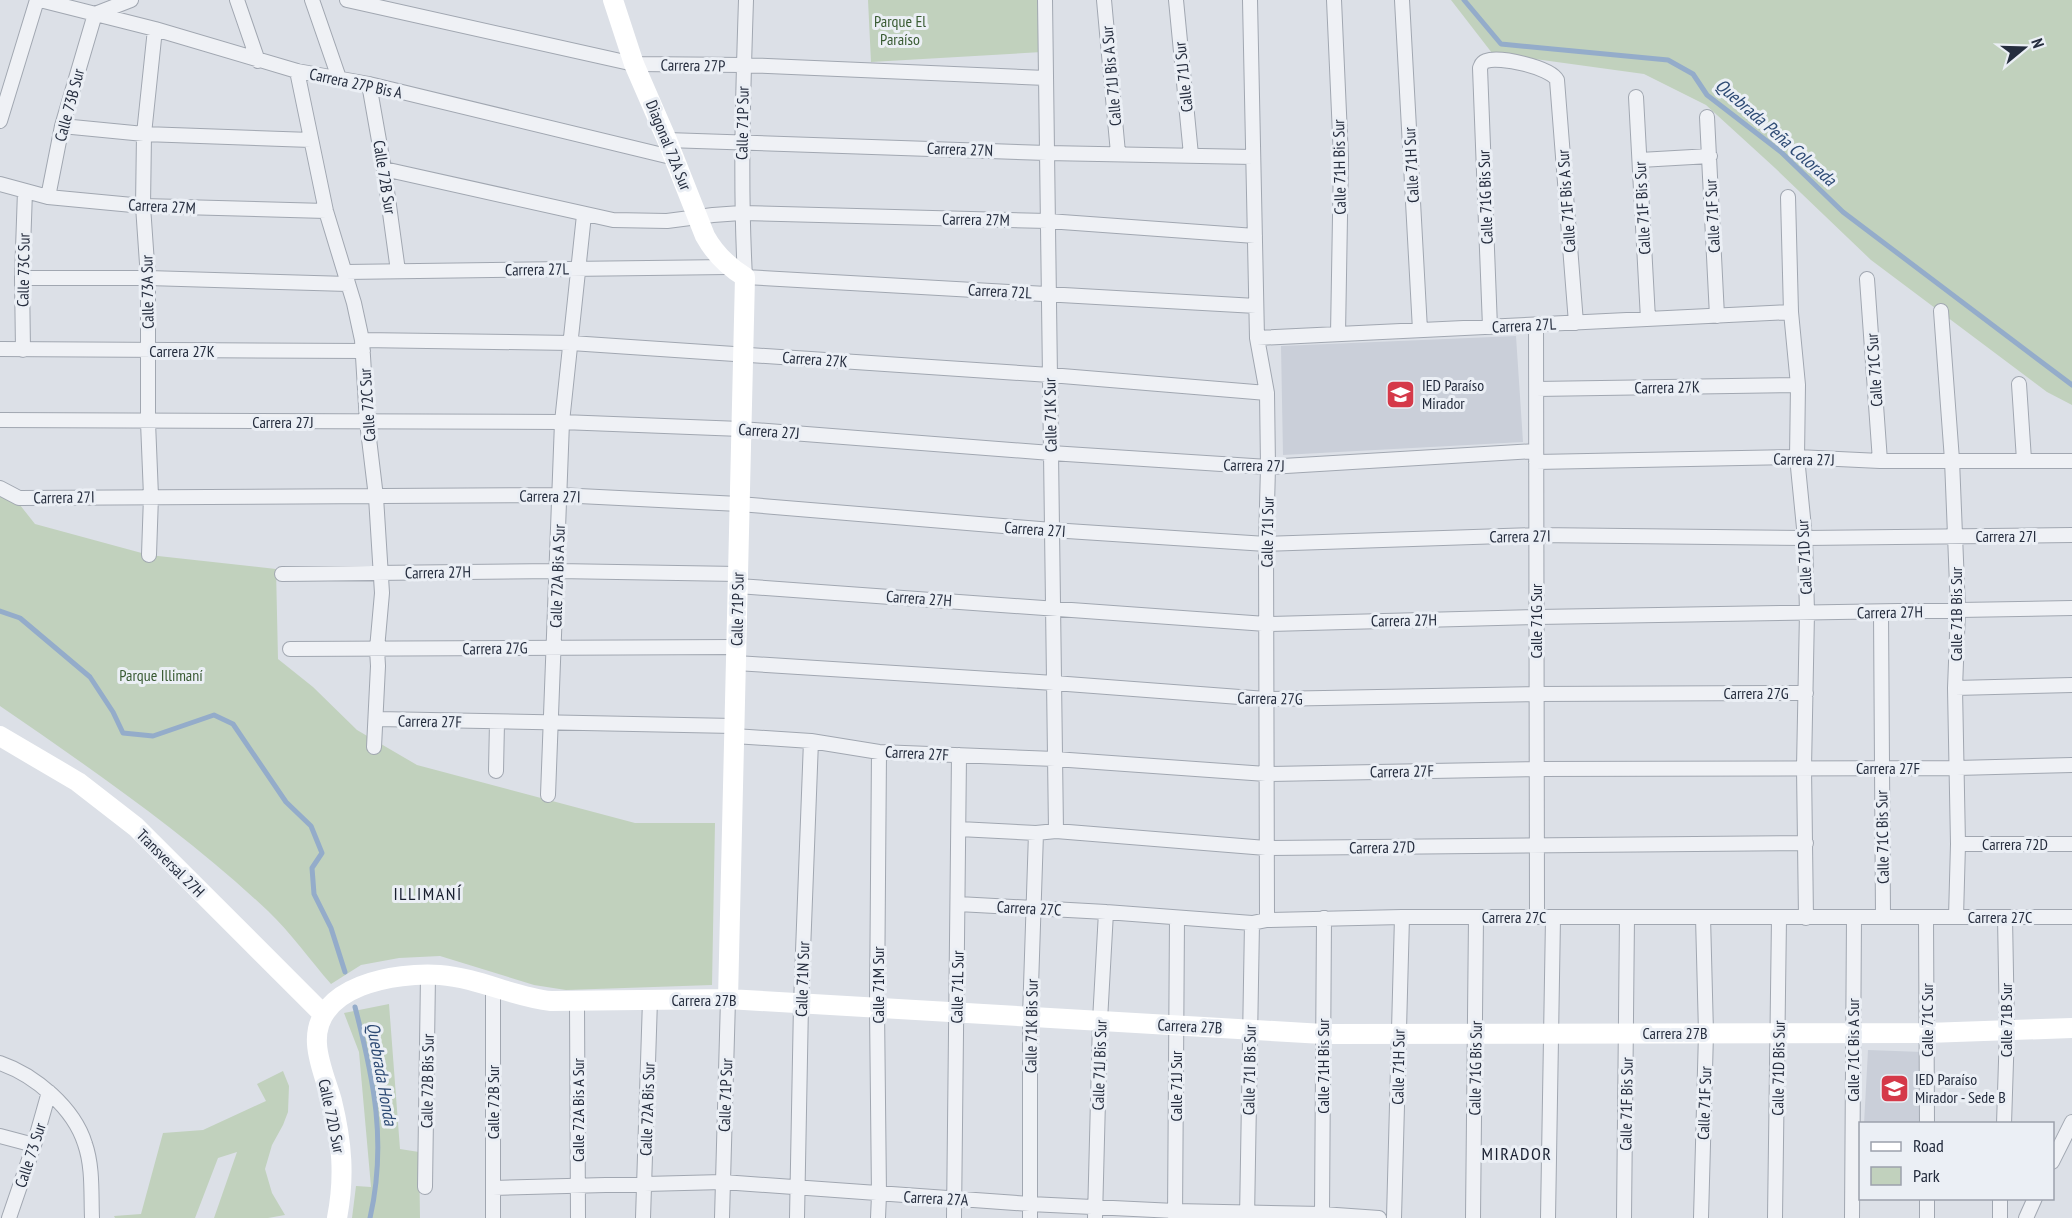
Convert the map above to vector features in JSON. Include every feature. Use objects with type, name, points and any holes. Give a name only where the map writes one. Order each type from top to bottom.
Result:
[{"type":"street","name":"Carrera 27P Bis A","points":[[38,0],[155,29],[297,71],[369,84],[671,149]]},
{"type":"street","points":[[0,121],[38,0]]},
{"type":"street","points":[[95,14],[131,0]]},
{"type":"street","points":[[237,0],[258,60]]},
{"type":"street","points":[[312,0],[339,78]]},
{"type":"street","name":"Carrera 27P","points":[[347,0],[634,64],[744,65],[1046,78]]},
{"type":"street","name":"Diagonal 72A Sur","points":[[613,0],[634,64],[713,251],[737,272]]},
{"type":"street","name":"Calle 71P Sur","points":[[722,1218],[743,354],[737,272],[741,213],[746,0]]},
{"type":"street","name":"Calle 71K Sur","points":[[1045,0],[1056,831]]},
{"type":"street","name":"Calle 71J Bis A Sur","points":[[1104,0],[1118,153]]},
{"type":"street","name":"Calle 71J Sur","points":[[1176,0],[1191,155]]},
{"type":"street","name":"Calle 71I Sur","points":[[1250,0],[1257,338],[1267,393],[1267,920]]},
{"type":"street","name":"Calle 71H Bis Sur","points":[[1334,0],[1341,158],[1338,334]]},
{"type":"street","name":"Calle 71H Sur","points":[[1402,0],[1420,330]]},
{"type":"street","name":"Calle 73B Sur","points":[[48,197],[62,126],[95,14]]},
{"type":"street","name":"Calle 73A Sur","points":[[149,555],[151,496],[148,422],[148,278],[143,206],[144,134],[155,29]]},
{"type":"street","name":"Calle 71G Bis Sur","points":[[1490,327],[1480,68],[1482,63],[1488,60],[1515,62],[1550,73],[1557,80]]},
{"type":"street","name":"Calle 72C Sur","points":[[297,71],[326,211],[363,346],[367,423],[376,497],[382,593],[377,649],[377,719],[374,747]]},
{"type":"street","name":"Calle 71F Bis A Sur","points":[[1557,80],[1576,323]]},
{"type":"street","name":"Calle 72B Sur","points":[[369,84],[398,271]]},
{"type":"street","name":"Calle 71F Bis Sur","points":[[1636,97],[1648,319]]},
{"type":"street","name":"Calle 71F Sur","points":[[1707,117],[1717,316]]},
{"type":"street","points":[[62,126],[144,134],[311,140]]},
{"type":"street","name":"Carrera 27N","points":[[671,149],[741,141],[1047,153],[1253,157]]},
{"type":"street","points":[[1640,160],[1710,156]]},
{"type":"street","points":[[384,169],[584,215]]},
{"type":"street","name":"Carrera 27M","points":[[0,184],[48,197],[143,206],[326,211]]},
{"type":"street","name":"Calle 73C Sur","points":[[23,350],[22,278],[25,191]]},
{"type":"street","name":"Calle 71D Sur","points":[[1788,197],[1791,312],[1798,385],[1797,457],[1805,538],[1807,612],[1804,768],[1806,918]]},
{"type":"street","name":"Carrera 27M","points":[[584,215],[642,222],[741,213],[1048,220],[1255,236]]},
{"type":"street","name":"Calle 72A Bis A Sur","points":[[548,795],[562,422],[584,215]]},
{"type":"street","name":"Carrera 27L","points":[[22,278],[346,278],[398,271],[579,269],[737,272]]},
{"type":"street","name":"Carrera 72L","points":[[737,272],[1256,306]]},
{"type":"street","name":"Calle 71C Sur","points":[[1867,279],[1880,461]]},
{"type":"street","name":"Calle 71B Bis Sur","points":[[1941,311],[1952,460],[1958,610],[1955,688],[1958,844],[1956,917]]},
{"type":"street","name":"Carrera 27L","points":[[1257,338],[1791,312]]},
{"type":"street","name":"Calle 71G Sur","points":[[1536,325],[1537,917]]},
{"type":"street","name":"Carrera 27K","points":[[0,349],[148,351],[571,343],[1050,375],[1267,393]]},
{"type":"street","points":[[2019,384],[2024,460]]},
{"type":"street","name":"Carrera 27K","points":[[1536,389],[1798,385]]},
{"type":"street","name":"Carrera 27J","points":[[0,420],[562,422],[741,429],[1268,467],[1536,457],[1797,457],[1880,461],[2072,461]]},
{"type":"street","name":"Carrera 27I","points":[[0,488],[19,498],[560,495],[740,504],[1052,530],[1266,544],[1536,535],[1805,538],[2072,535]]},
{"type":"street","name":"Carrera 27H","points":[[282,574],[557,571],[738,580],[1266,624],[2072,608]]},
{"type":"street","name":"Calle 71C Bis Sur","points":[[1881,612],[1883,917]]},
{"type":"street","name":"Carrera 27G","points":[[290,649],[554,647],[736,655],[1266,699],[1536,693],[1806,693]]},
{"type":"street","points":[[1955,688],[2072,685]]},
{"type":"street","name":"Carrera 27F","points":[[377,719],[551,723],[734,731],[879,752],[1054,759],[1266,774],[1535,769],[1957,768],[2072,765]]},
{"type":"street","points":[[496,771],[497,722]]},
{"type":"street","name":"Transversal 27H","points":[[0,736],[78,782],[136,827],[323,1014]]},
{"type":"street","name":"Calle 71N Sur","points":[[797,1218],[801,1004],[811,741]]},
{"type":"street","name":"Calle 71M Sur","points":[[878,1218],[879,752]]},
{"type":"street","name":"Calle 71L Sur","points":[[954,1218],[959,755]]},
{"type":"street","name":"Carrera 27D","points":[[958,829],[1036,833],[1056,831],[1266,848],[1806,843]]},
{"type":"street","name":"Calle 71K Bis Sur","points":[[1030,1211],[1030,1017],[1036,833]]},
{"type":"street","name":"Carrera 72D","points":[[1958,844],[2072,844]]},
{"type":"street","name":"Carrera 27C","points":[[958,904],[1251,923],[1267,920],[1402,917],[2072,916]]},
{"type":"street","name":"Calle 71J Bis Sur","points":[[1095,1213],[1100,1021],[1106,912]]},
{"type":"street","name":"Calle 71H Sur","points":[[1394,1218],[1402,917]]},
{"type":"street","name":"Calle 71G Bis Sur","points":[[1473,1218],[1476,917]]},
{"type":"street","name":"Calle 71F Bis Sur","points":[[1624,1218],[1627,917]]},
{"type":"street","name":"Calle 71F Sur","points":[[1701,1218],[1706,1033],[1703,917]]},
{"type":"street","name":"Calle 71C Bis A Sur","points":[[1852,1218],[1854,917]]},
{"type":"street","name":"Calle 71C Sur","points":[[1926,917],[1927,1122]]},
{"type":"street","name":"Calle 71B Sur","points":[[2004,1122],[2007,1030],[2005,917]]},
{"type":"street","name":"Calle 71J Sur","points":[[1175,1214],[1177,918]]},
{"type":"street","name":"Calle 71H Bis Sur","points":[[1322,1214],[1324,918]]},
{"type":"street","points":[[1548,1218],[1552,918]]},
{"type":"street","name":"Calle 71D Bis Sur","points":[[1775,1218],[1779,918]]},
{"type":"street","name":"Calle 71I Bis Sur","points":[[1247,1215],[1251,923]]},
{"type":"street","name":"Carrera 27B","points":[[323,1014],[344,994],[372,982],[428,975],[459,977],[538,1000],[577,1002],[728,999],[1323,1034],[1927,1033],[2072,1028]]},
{"type":"street","name":"Calle 72B Bis Sur","points":[[425,1187],[428,975]]},
{"type":"street","name":"Calle 72B Sur","points":[[493,987],[494,1218]]},
{"type":"street","name":"Calle 72A Bis Sur","points":[[643,1218],[650,1000]]},
{"type":"street","name":"Calle 72A Bis A Sur","points":[[577,1002],[578,1218]]},
{"type":"street","name":"Calle 72D Sur","points":[[323,1014],[317,1044],[336,1122],[342,1158],[343,1177],[337,1218]]},
{"type":"street","points":[[0,1063],[38,1082],[74,1120],[85,1142],[92,1218]]},
{"type":"street","name":"Calle 73 Sur","points":[[7,1215],[34,1145],[49,1092]]},
{"type":"street","points":[[2054,1158],[2072,1122]]},
{"type":"street","points":[[0,1136],[34,1145]]},
{"type":"street","name":"Carrera 27A","points":[[494,1188],[723,1182],[879,1195],[954,1198],[1030,1211],[1322,1214],[1379,1218]]},
{"type":"street","points":[[1927,1200],[1928,1218]]},
{"type":"street","points":[[2000,1200],[2000,1218]]},
{"type":"street","points":[[2026,1218],[2034,1200]]},
{"type":"shaded area","name":"IED Paraíso Mirador","points":[[1516,336],[1523,442],[1283,455],[1281,346]]},
{"type":"shaded area","name":"IED Paraíso Mirador - Sede B","points":[[1868,1050],[1922,1052],[1923,1122],[1864,1122]]},
{"type":"green space","name":"Parque El Paraíso","points":[[868,0],[1039,0],[1042,52],[871,62]]},
{"type":"green space","points":[[1451,0],[2072,0],[2072,405],[2047,392],[1871,260],[1706,105],[1644,74],[1492,53]]},
{"type":"green space","name":"Parque Illimaní","points":[[0,492],[16,500],[35,524],[149,555],[276,569],[278,659],[313,687],[357,730],[417,765],[635,823],[715,823],[712,985],[566,990],[534,985],[440,956],[399,958],[361,965],[331,984],[276,919],[205,855],[104,779],[0,706]]},
{"type":"green space","points":[[389,1004],[400,1149],[419,1152],[420,1218],[352,1218],[356,1186],[371,1187],[359,1052],[344,1013]]},
{"type":"green space","points":[[283,1071],[289,1086],[288,1112],[272,1145],[265,1169],[272,1193],[285,1215],[268,1218],[214,1218],[237,1152],[218,1158],[195,1218],[115,1218],[114,1216],[141,1214],[163,1133],[203,1130],[266,1101],[257,1084]]},
{"type":"waterway","name":"Quebrada Peña Colorada","points":[[1464,0],[1501,44],[1668,60],[1693,74],[1707,95],[1781,152],[1843,212],[2072,385]]},
{"type":"waterway","name":"Quebrada Honda","points":[[0,611],[20,618],[90,677],[113,712],[123,733],[153,736],[214,715],[233,724],[286,802],[311,826],[322,853],[312,868],[314,894],[331,928],[345,972]]},
{"type":"waterway","name":"Quebrada Honda","points":[[355,1007],[373,1086],[378,1138],[378,1164],[370,1218]]},
{"type":"place","name":"IED Paraíso Mirador","points":[[1401,394]]},
{"type":"place","name":"IED Paraíso Mirador - Sede B","points":[[1894,1088]]},
{"type":"district","name":"ILLIMANÍ","points":[[428,893]]},
{"type":"district","name":"MIRADOR","points":[[1517,1153]]}]
